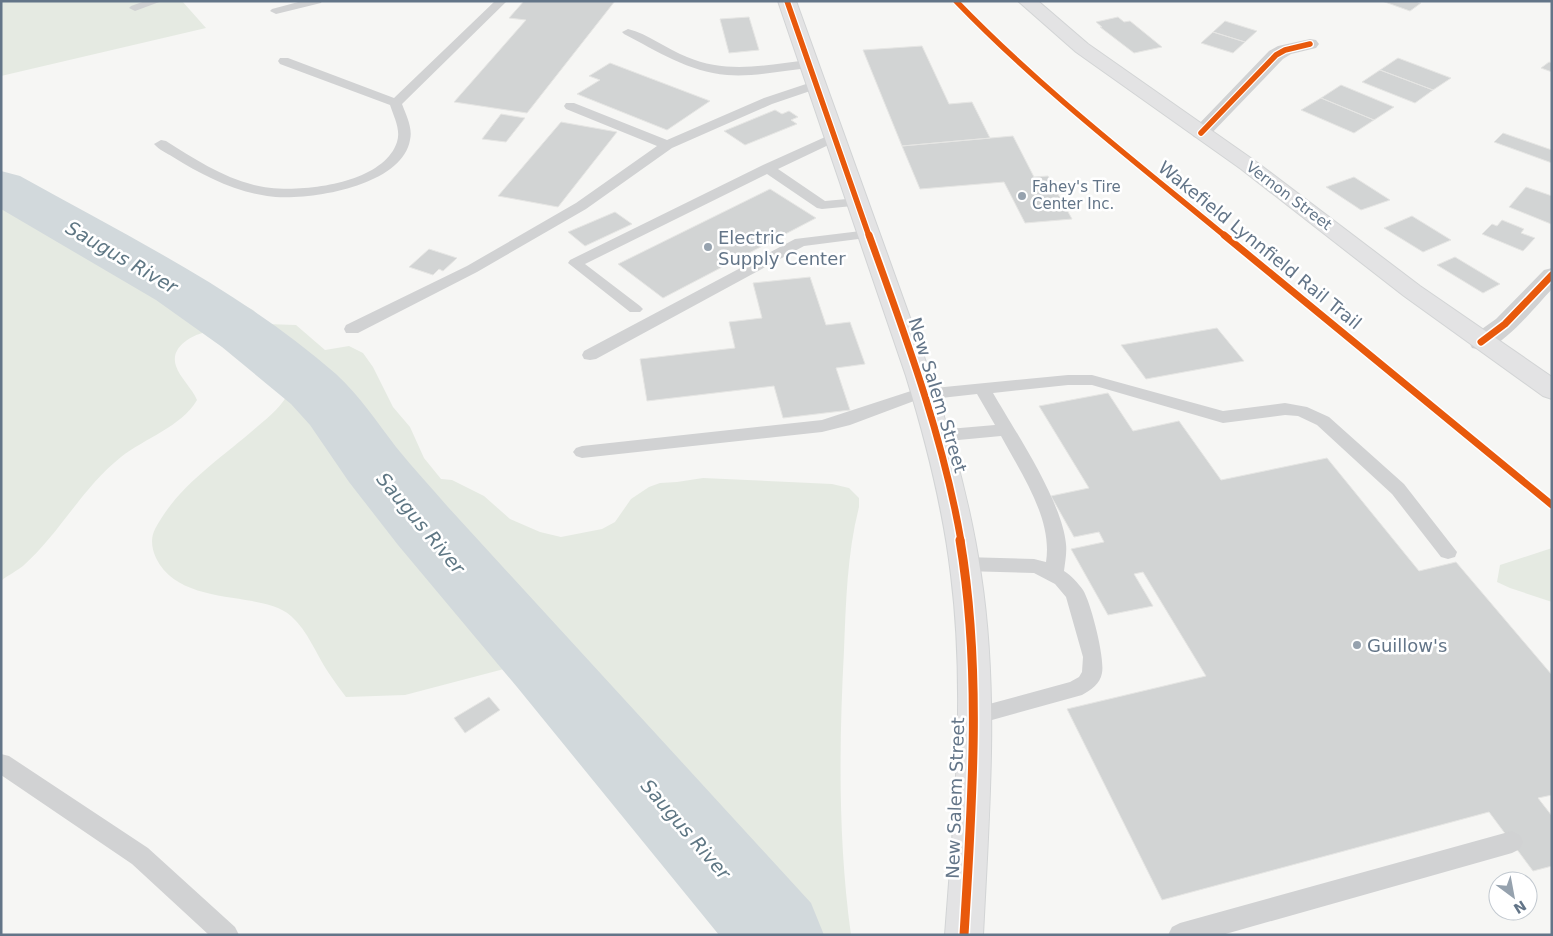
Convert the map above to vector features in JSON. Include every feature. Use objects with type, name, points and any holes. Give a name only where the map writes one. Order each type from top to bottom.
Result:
[{"type":"street","name":"New Salem Street","points":[[787,1],[925,394],[959,527],[974,670],[971,810],[964,935]]},
{"type":"street","name":"Vernon Street","points":[[1027,1],[1082,48],[1202,132],[1314,214],[1412,292],[1552,390]]},
{"type":"street","points":[[1202,132],[1276,55],[1285,50],[1310,44]]},
{"type":"street","points":[[1481,342],[1505,324],[1552,275]]},
{"type":"lane","points":[[135,8],[157,1]]},
{"type":"lane","points":[[276,11],[317,1]]},
{"type":"lane","points":[[396,103],[502,1]]},
{"type":"lane","points":[[628,32],[693,64],[716,70],[812,74]]},
{"type":"lane","points":[[284,61],[396,103]]},
{"type":"lane","points":[[352,329],[472,269],[597,196],[667,144],[768,101],[812,74]]},
{"type":"lane","points":[[161,144],[217,177],[254,190],[282,194],[322,190],[362,178],[389,164],[396,156],[404,143],[405,132],[396,103]]},
{"type":"lane","points":[[570,106],[667,144]]},
{"type":"lane","points":[[635,308],[575,263],[834,137]]},
{"type":"lane","points":[[768,168],[822,205],[858,202]]},
{"type":"lane","points":[[590,355],[800,242],[869,234]]},
{"type":"lane","points":[[582,452],[822,426],[848,420],[904,398],[925,394],[1085,380],[1223,417],[1277,409],[1293,409],[1308,414],[1328,426],[1391,482],[1448,552]]},
{"type":"lane","points":[[982,388],[1026,466],[1054,532],[1057,549],[1054,573]]},
{"type":"lane","points":[[937,436],[1006,430]]},
{"type":"lane","points":[[964,564],[1034,566],[1054,573],[1075,594],[1093,657],[1092,674],[1086,683],[1075,689],[974,716]]},
{"type":"lane","points":[[1,762],[140,856],[227,935]]},
{"type":"lane","points":[[1180,935],[1512,842]]},
{"type":"shaded area","points":[[1,1],[182,1],[206,28],[1,76]]},
{"type":"shaded area","points":[[1,180],[253,310],[266,324],[296,325],[325,350],[349,346],[363,353],[373,367],[393,407],[410,427],[424,458],[441,479],[452,480],[484,496],[510,519],[540,532],[561,537],[602,529],[615,522],[631,499],[649,487],[660,483],[703,478],[832,484],[849,488],[859,498],[848,578],[841,721],[842,829],[851,935],[760,935],[727,900],[541,684],[523,669],[504,669],[405,695],[346,697],[328,672],[302,629],[287,613],[267,604],[211,594],[173,579],[156,558],[152,540],[155,529],[165,513],[188,485],[271,415],[289,392],[281,376],[263,374],[254,369],[211,331],[191,338],[176,352],[176,366],[197,400],[190,409],[182,418],[130,450],[107,469],[94,482],[36,553],[23,566],[1,581]]},
{"type":"shaded area","points":[[1552,548],[1552,602],[1497,582],[1500,565]]},
{"type":"building","points":[[524,1],[615,1],[527,113],[454,102],[526,20],[509,18]]},
{"type":"building","points":[[1382,1],[1415,1],[1421,3],[1410,11]]},
{"type":"building","points":[[749,17],[759,50],[729,53],[720,19]]},
{"type":"building","points":[[1118,17],[1124,22],[1130,21],[1162,47],[1134,53],[1096,22]]},
{"type":"building","points":[[1225,21],[1257,31],[1245,42],[1213,32]]},
{"type":"building","points":[[1213,32],[1245,42],[1233,53],[1201,43]]},
{"type":"building","points":[[922,46],[949,104],[972,102],[990,138],[902,146],[863,50]]},
{"type":"building","points":[[1398,58],[1451,78],[1433,90],[1380,70]]},
{"type":"building","points":[[1549,62],[1552,63],[1552,72],[1541,68]]},
{"type":"building","points":[[610,63],[710,101],[667,130],[577,94],[600,80],[589,76]]},
{"type":"building","points":[[1380,70],[1433,90],[1415,103],[1362,82]]},
{"type":"building","points":[[1341,85],[1394,107],[1374,120],[1321,98]]},
{"type":"building","points":[[1321,98],[1374,120],[1354,133],[1301,110]]},
{"type":"building","points":[[775,110],[782,114],[789,111],[798,117],[791,120],[797,124],[745,145],[724,131]]},
{"type":"building","points":[[501,114],[525,118],[506,142],[482,139]]},
{"type":"building","points":[[561,122],[617,132],[558,207],[498,196]]},
{"type":"building","points":[[1503,133],[1552,150],[1552,163],[1494,142]]},
{"type":"building","points":[[1013,136],[1034,177],[1048,176],[1072,219],[1025,223],[1004,182],[920,189],[902,146]]},
{"type":"building","points":[[1354,177],[1390,200],[1361,210],[1326,187]]},
{"type":"building","points":[[1526,187],[1552,196],[1551,224],[1509,207]]},
{"type":"building","name":"Electric Supply Center","points":[[770,189],[816,218],[663,298],[618,264]]},
{"type":"building","points":[[615,212],[632,224],[585,246],[568,232]]},
{"type":"building","points":[[1412,216],[1451,240],[1423,252],[1384,228]]},
{"type":"building","points":[[1502,220],[1524,229],[1521,233],[1535,238],[1523,251],[1482,234],[1492,224],[1497,226]]},
{"type":"building","points":[[429,249],[457,258],[443,271],[439,269],[433,275],[409,267]]},
{"type":"building","points":[[1455,257],[1500,284],[1483,293],[1437,265]]},
{"type":"building","points":[[810,277],[826,325],[850,322],[865,364],[836,368],[850,410],[783,418],[774,386],[647,401],[640,359],[735,348],[729,322],[762,318],[753,283]]},
{"type":"building","points":[[1217,328],[1244,361],[1146,379],[1121,345]]},
{"type":"building","name":"Guillow's","points":[[1108,393],[1133,431],[1179,421],[1221,480],[1327,458],[1419,571],[1456,562],[1552,675],[1552,795],[1538,798],[1552,816],[1552,866],[1533,871],[1489,812],[1162,900],[1067,709],[1206,676],[1143,572],[1134,574],[1153,606],[1108,615],[1071,549],[1104,542],[1099,532],[1074,537],[1051,496],[1089,488],[1039,406]]},
{"type":"building","points":[[489,697],[500,710],[465,733],[454,718]]},
{"type":"waterway","name":"Saugus River","points":[[1,187],[176,287],[243,333],[313,389],[333,409],[373,465],[423,526],[545,664],[778,935]]},
{"type":"cycle path","points":[[787,1],[918,376],[937,435],[958,525],[966,576],[974,678],[973,781],[964,935]]},
{"type":"cycle path","name":"Wakefield Lynnfield Rail Trail","points":[[956,1],[989,35],[1061,101],[1552,505]]},
{"type":"cycle path","points":[[1201,133],[1276,55],[1285,50],[1310,44]]},
{"type":"cycle path","points":[[1481,342],[1505,324],[1552,275]]},
{"type":"place","name":"Fahey's Tire Center Inc.","points":[[1022,196]]},
{"type":"place","name":"Electric Supply Center","points":[[708,247]]},
{"type":"place","name":"Guillow's","points":[[1357,645]]}]
